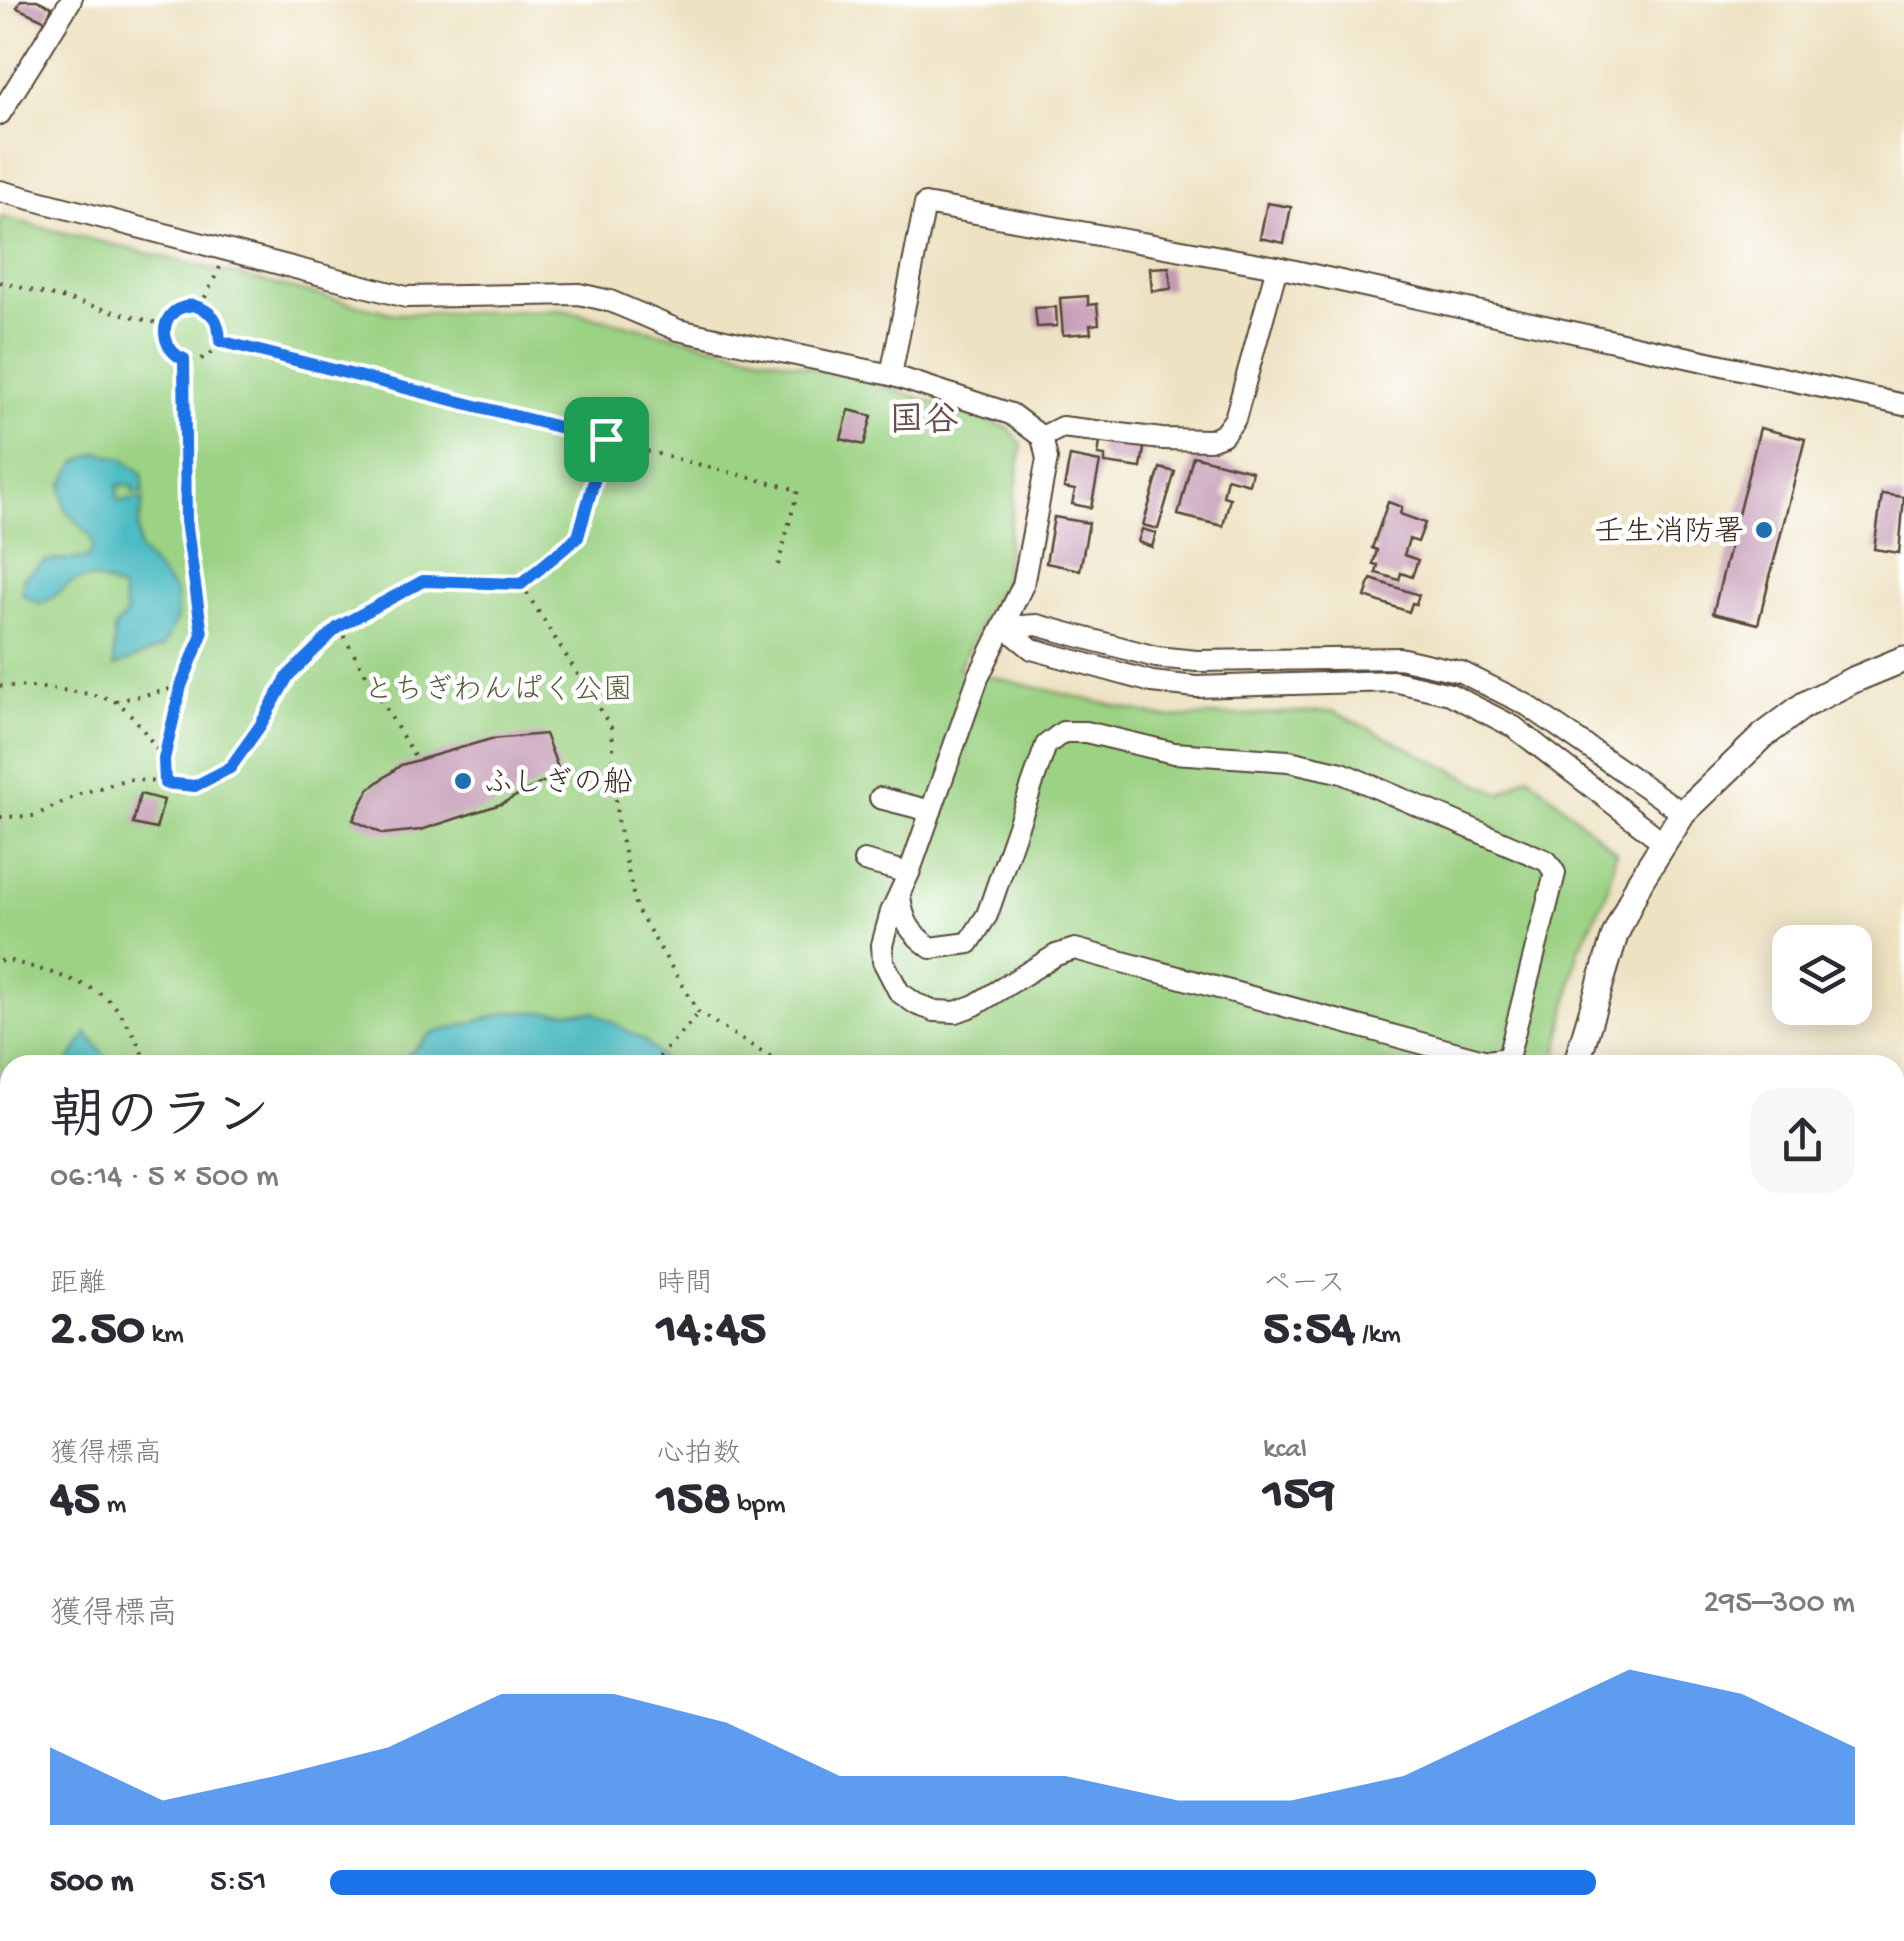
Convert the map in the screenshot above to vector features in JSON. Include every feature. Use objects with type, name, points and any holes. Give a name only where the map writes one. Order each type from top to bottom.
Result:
[{"type":"main road","points":[[1579,1055],[1615,936],[1640,881],[1683,812],[1763,736],[1804,705],[1904,660]]},
{"type":"street","points":[[0,114],[70,0]]},
{"type":"street","points":[[0,191],[406,297],[579,294],[610,301],[678,330],[891,375],[1011,414],[1042,437],[1047,459],[1024,585],[978,678],[910,872],[892,912],[882,946],[883,960],[899,992],[935,1011],[956,1012],[1075,948],[1458,1055]]},
{"type":"street","points":[[891,375],[926,204],[1277,267],[1904,404]]},
{"type":"street","points":[[1042,437],[1062,427],[1162,439],[1210,440],[1223,434],[1234,419],[1277,267]]},
{"type":"street","points":[[1005,627],[1037,625],[1156,657],[1197,661],[1399,658],[1461,672],[1527,705],[1683,812]]},
{"type":"street","points":[[1005,627],[1032,648],[1152,682],[1196,686],[1394,681],[1450,694],[1514,727],[1663,842]]},
{"type":"street","points":[[900,896],[902,916],[912,934],[931,948],[968,942],[987,914],[1046,745],[1064,732],[1086,732],[1174,753],[1289,761],[1342,773],[1547,860],[1554,873],[1509,1055]]},
{"type":"street","points":[[880,798],[931,811]]},
{"type":"street","points":[[864,861],[910,872]]},
{"type":"path","points":[[200,308],[227,252]]},
{"type":"path","points":[[0,282],[166,326]]},
{"type":"path","points":[[192,305],[209,310],[219,324],[220,341],[210,356],[194,362],[176,357],[166,343],[166,326],[175,311],[192,305]]},
{"type":"path","points":[[220,341],[798,490],[777,569]]},
{"type":"path","points":[[165,783],[164,759],[181,686],[202,634],[186,521],[184,359]]},
{"type":"path","points":[[0,817],[34,816],[80,794],[128,780],[195,786],[230,768],[288,676],[338,627],[423,581],[521,584],[578,537],[606,439]]},
{"type":"path","points":[[521,584],[612,729],[617,820],[636,908],[699,1014],[767,1055]]},
{"type":"path","points":[[338,627],[416,761]]},
{"type":"path","points":[[0,686],[25,685],[116,700],[181,686]]},
{"type":"path","points":[[116,700],[164,759]]},
{"type":"path","points":[[0,961],[59,974],[109,999],[143,1055]]},
{"type":"path","points":[[661,1055],[699,1014]]},
{"type":"green space","name":"とちぎわんぱく公園","points":[[0,217],[395,314],[564,310],[866,380],[1009,428],[1022,445],[1002,583],[958,669],[1166,718],[1333,711],[1501,794],[1528,775],[1616,852],[1606,895],[1578,951],[1557,1055],[0,1055]]},
{"type":"water","points":[[98,452],[123,459],[142,473],[144,493],[133,493],[133,486],[118,485],[117,501],[144,499],[138,527],[139,549],[176,593],[177,618],[163,647],[114,667],[114,628],[126,616],[122,591],[103,582],[81,579],[41,604],[22,595],[23,578],[45,561],[88,558],[93,547],[91,537],[65,509],[62,486],[76,463]]},
{"type":"water","points":[[510,1012],[594,1012],[644,1040],[658,1055],[408,1055],[430,1034]]},
{"type":"water","points":[[87,1033],[104,1055],[73,1055]]},
{"type":"building","points":[[21,0],[37,0],[52,7],[46,21],[17,8]]},
{"type":"building","points":[[1267,203],[1291,207],[1284,243],[1260,238]]},
{"type":"building","points":[[1169,267],[1171,289],[1152,291],[1150,268]]},
{"type":"building","points":[[1088,296],[1088,305],[1097,304],[1099,324],[1090,325],[1091,333],[1063,335],[1060,298]]},
{"type":"building","points":[[1056,307],[1057,326],[1037,327],[1035,308]]},
{"type":"building","points":[[849,410],[872,416],[864,445],[841,439]]},
{"type":"building","points":[[1760,428],[1805,439],[1758,624],[1713,613]]},
{"type":"building","points":[[1101,436],[1145,442],[1141,468],[1105,463],[1105,456],[1098,455]]},
{"type":"building","points":[[1070,456],[1100,462],[1091,508],[1072,504],[1075,490],[1064,488]]},
{"type":"building","points":[[1193,456],[1252,471],[1249,484],[1227,478],[1223,496],[1230,498],[1223,526],[1178,515]]},
{"type":"building","points":[[1160,468],[1175,472],[1158,529],[1143,525]]},
{"type":"building","points":[[1882,494],[1904,497],[1899,553],[1874,549]]},
{"type":"building","points":[[1388,502],[1402,507],[1400,514],[1425,523],[1418,542],[1409,539],[1404,555],[1418,560],[1412,577],[1401,573],[1399,580],[1376,573],[1378,565],[1373,564],[1377,550],[1372,548]]},
{"type":"building","points":[[1054,517],[1089,523],[1080,570],[1046,563]]},
{"type":"building","points":[[1142,529],[1156,533],[1152,547],[1138,542]]},
{"type":"building","points":[[1371,579],[1419,595],[1416,604],[1412,603],[1409,612],[1365,597]]},
{"type":"building","name":"ふしぎの船","points":[[545,734],[560,773],[501,804],[421,830],[383,834],[353,820],[369,789],[401,765],[491,739]]},
{"type":"building","points":[[140,794],[164,800],[156,829],[133,824]]},
{"type":"place","name":"壬生消防署","points":[[1764,530]]},
{"type":"place","name":"ふしぎの船","points":[[463,781]]},
{"type":"district","name":"国谷","points":[[924,418]]},
{"type":"route","points":[[192,305],[209,310],[219,324],[220,341],[606,439],[578,537],[521,584],[423,581],[338,627],[288,676],[230,768],[195,786],[165,783],[164,759],[181,686],[202,634],[186,521],[184,359],[176,357],[166,343],[166,326],[175,311],[192,305]]}]
